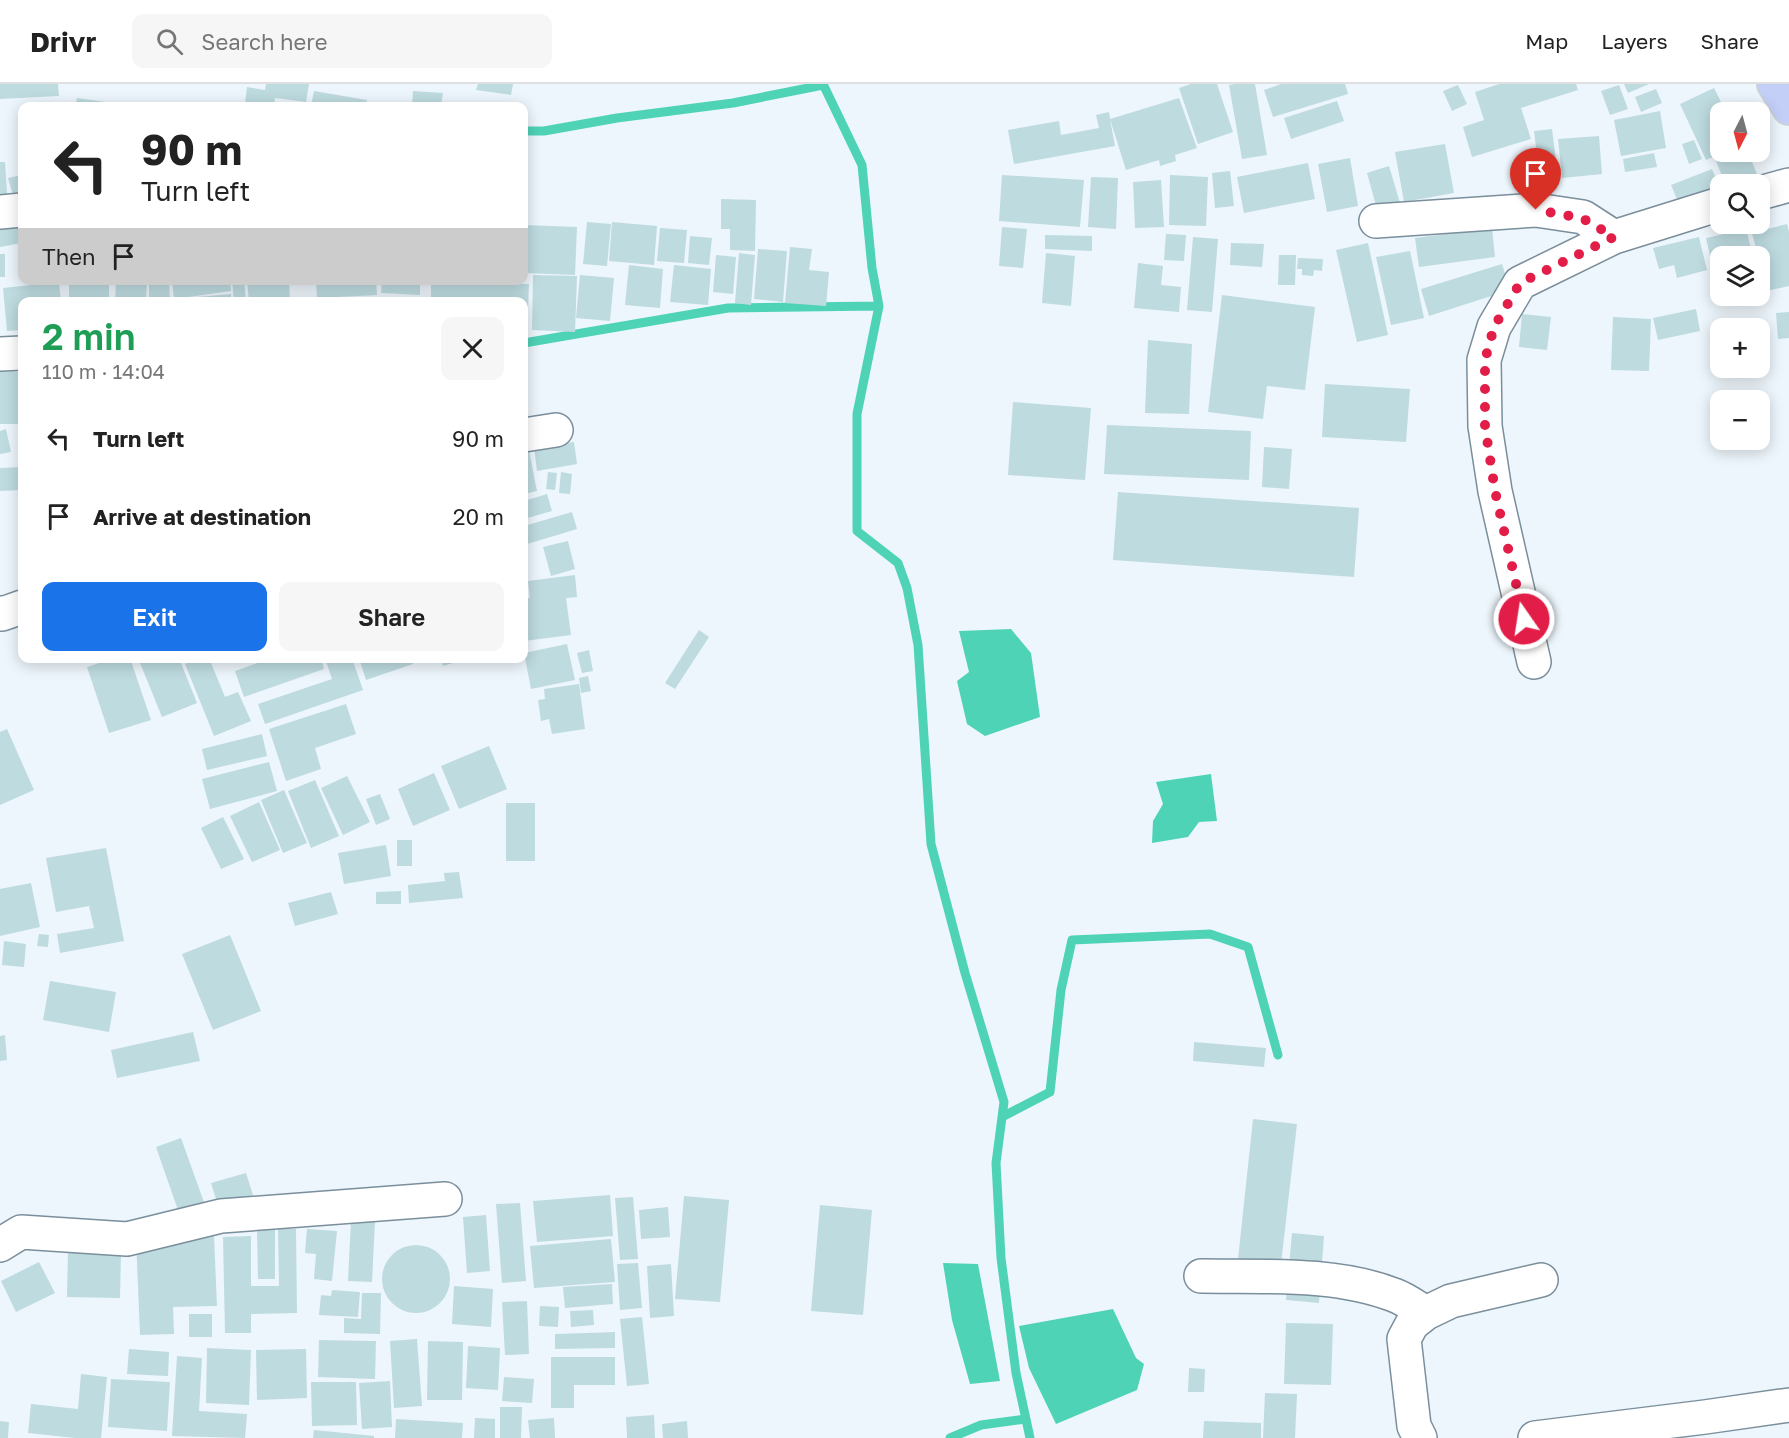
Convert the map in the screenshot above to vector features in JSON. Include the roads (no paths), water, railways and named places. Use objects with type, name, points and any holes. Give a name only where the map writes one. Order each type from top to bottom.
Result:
[{"type":"main road","points":[[1774,84],[1789,108]]},
{"type":"street","points":[[1770,190],[1789,185]]},
{"type":"street","points":[[1534,662],[1495,491],[1485,426],[1485,360],[1494,327],[1520,283],[1614,237],[1710,207]]},
{"type":"street","points":[[0,212],[18,210]]},
{"type":"street","points":[[1376,220],[1536,210],[1582,218],[1614,237]]},
{"type":"street","points":[[0,354],[18,353]]},
{"type":"street","points":[[528,434],[556,430]]},
{"type":"street","points":[[0,613],[18,608]]},
{"type":"street","points":[[0,1245],[21,1232],[127,1239],[221,1216],[445,1199]]},
{"type":"street","points":[[1201,1276],[1348,1282],[1395,1295],[1426,1313]]},
{"type":"street","points":[[1420,1438],[1414,1426],[1404,1339],[1412,1324],[1426,1313],[1451,1301],[1542,1280]]},
{"type":"street","points":[[1535,1438],[1789,1405]]},
{"type":"waterway","points":[[823,84],[862,165],[872,268],[879,306],[857,414],[857,531],[898,563],[907,588],[918,645],[931,844],[965,973],[1004,1102],[996,1163],[1001,1258],[1016,1373],[1030,1438]]},
{"type":"waterway","points":[[528,131],[544,131],[617,118],[733,103],[823,85]]},
{"type":"waterway","points":[[528,342],[728,308],[879,306]]},
{"type":"waterway","points":[[1002,1117],[1050,1092],[1061,990],[1072,940],[1210,934],[1248,947],[1278,1055]]},
{"type":"waterway","points":[[950,1438],[981,1425],[1026,1419]]}]
